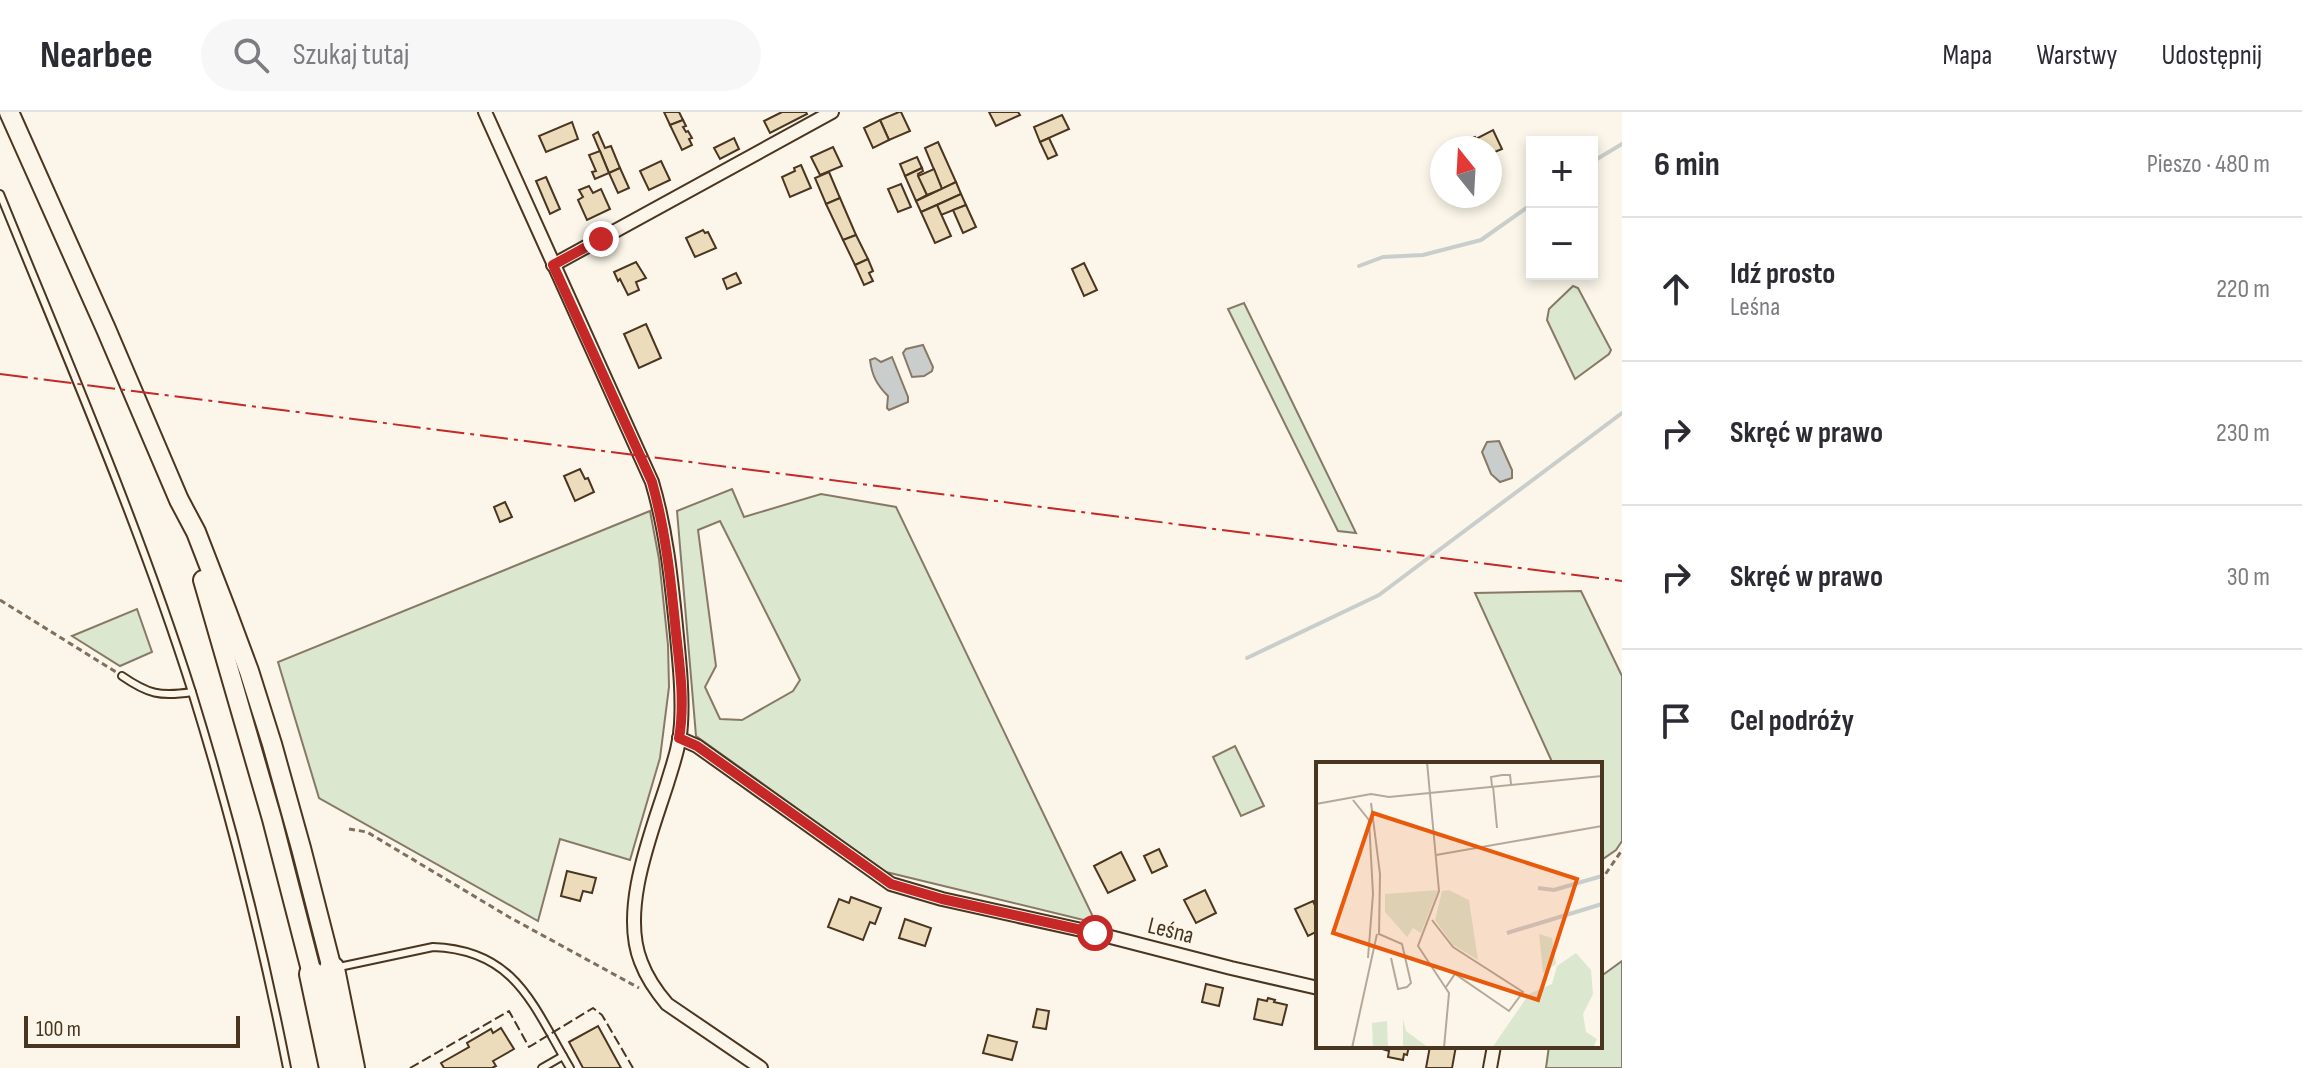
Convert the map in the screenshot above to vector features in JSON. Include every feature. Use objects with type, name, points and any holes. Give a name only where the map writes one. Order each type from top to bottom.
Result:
[{"type":"highway","points":[[322,971],[332,1068]]},
{"type":"highway","points":[[322,971],[352,1068]]},
{"type":"main road","points":[[11,115],[179,500],[196,532],[249,671],[301,848],[322,971]]},
{"type":"street","points":[[485,112],[652,482],[663,519],[679,664],[681,725],[677,752],[641,868],[635,909],[636,946],[640,960],[667,1004],[761,1068]]},
{"type":"street","points":[[553,265],[832,112]]},
{"type":"street","name":"Leśna","points":[[679,738],[697,746],[891,884],[942,899],[1316,988]]},
{"type":"street","points":[[1490,1068],[1494,1048]]},
{"type":"lane","points":[[0,194],[111,468],[192,692],[246,881],[287,1068]]},
{"type":"lane","points":[[122,676],[155,694],[192,692]]},
{"type":"lane","points":[[322,971],[417,949],[449,947],[472,953],[491,961],[518,982],[570,1068]]},
{"type":"lane","points":[[542,1068],[563,1056]]},
{"type":"path","points":[[0,600],[122,676]]},
{"type":"path","points":[[349,829],[367,832],[509,917],[640,989]]},
{"type":"path","points":[[1602,879],[1622,850]]},
{"type":"green space","points":[[1573,286],[1578,288],[1611,350],[1575,379],[1547,320],[1549,309]]},
{"type":"green space","points":[[1244,303],[1356,533],[1338,531],[1228,309]]},
{"type":"green space","points":[[732,489],[744,517],[821,494],[896,507],[1096,923],[886,872],[696,736],[677,511]],"holes":[[[720,521],[800,680],[793,691],[742,720],[720,719],[705,687],[716,666],[698,530]]]},
{"type":"green space","points":[[650,511],[659,559],[669,687],[660,758],[630,860],[560,839],[538,921],[319,798],[278,662]]},
{"type":"green space","points":[[1581,591],[1622,676],[1622,841],[1616,850],[1602,860],[1602,762],[1552,762],[1475,593]]},
{"type":"green space","points":[[137,609],[152,652],[120,666],[72,636]]},
{"type":"green space","points":[[1235,746],[1264,806],[1241,816],[1213,757]]},
{"type":"green space","points":[[1622,961],[1622,1068],[1546,1068],[1549,1048],[1602,1048],[1602,976]]},
{"type":"shaded area","points":[[923,345],[932,371],[924,376],[912,377],[903,353],[906,349]]},
{"type":"shaded area","points":[[892,357],[908,402],[889,410],[888,396],[876,380],[870,360],[875,358],[881,362]]},
{"type":"shaded area","points":[[1499,441],[1512,470],[1512,478],[1500,482],[1491,474],[1482,452],[1487,442]]},
{"type":"building","points":[[664,112],[679,112],[683,120],[670,125]]},
{"type":"building","points":[[782,112],[807,114],[770,133],[764,121]]},
{"type":"building","points":[[899,112],[910,131],[889,140],[880,120]]},
{"type":"building","points":[[989,112],[1018,112],[1020,115],[996,126]]},
{"type":"building","points":[[1062,115],[1069,129],[1040,142],[1034,127]]},
{"type":"building","points":[[683,120],[692,145],[682,150],[670,125]]},
{"type":"building","points":[[880,120],[889,140],[873,148],[864,128]]},
{"type":"building","points":[[572,122],[578,139],[546,152],[539,136]]},
{"type":"building","points":[[1493,130],[1496,136],[1482,136]]},
{"type":"building","points":[[598,132],[605,148],[611,146],[620,168],[609,173],[593,135]]},
{"type":"building","points":[[734,138],[739,149],[720,159],[714,148]]},
{"type":"building","points":[[1049,138],[1057,155],[1048,159],[1040,142]]},
{"type":"building","points":[[938,142],[956,182],[942,189],[925,148]]},
{"type":"building","points":[[833,147],[842,166],[820,175],[811,157]]},
{"type":"building","points":[[600,151],[609,173],[595,179],[592,172],[596,171],[589,155]]},
{"type":"building","points":[[917,157],[922,168],[905,176],[900,164]]},
{"type":"building","points":[[661,161],[670,180],[649,190],[640,171]]},
{"type":"building","points":[[801,165],[811,188],[790,197],[782,177]]},
{"type":"building","points":[[620,168],[629,188],[618,193],[609,173]]},
{"type":"building","points":[[922,168],[923,171],[918,174],[927,195],[916,201],[905,176]]},
{"type":"building","points":[[934,169],[942,189],[927,195],[918,176]]},
{"type":"building","points":[[829,172],[840,198],[826,204],[815,178]]},
{"type":"building","points":[[546,177],[560,209],[550,214],[536,181]]},
{"type":"building","points":[[956,182],[961,194],[921,212],[916,201]]},
{"type":"building","points":[[901,184],[911,207],[898,212],[888,189]]},
{"type":"building","points":[[589,186],[593,193],[601,189],[610,209],[587,220],[578,200],[583,197],[579,190]]},
{"type":"building","points":[[961,194],[966,205],[941,215],[937,205]]},
{"type":"building","points":[[840,198],[856,235],[843,240],[826,204]]},
{"type":"building","points":[[937,205],[951,236],[935,243],[921,212]]},
{"type":"building","points":[[966,205],[976,227],[963,233],[953,210]]},
{"type":"building","points":[[703,230],[708,232],[716,248],[695,257],[686,238]]},
{"type":"building","points":[[856,235],[868,259],[855,265],[843,240]]},
{"type":"building","points":[[868,259],[873,281],[864,285],[855,265]]},
{"type":"building","points":[[636,262],[646,278],[636,282],[639,290],[628,295],[614,272]]},
{"type":"building","points":[[1084,263],[1097,290],[1084,296],[1072,269]]},
{"type":"building","points":[[736,273],[741,283],[727,289],[723,279]]},
{"type":"building","points":[[646,324],[661,358],[639,368],[624,334]]},
{"type":"building","points":[[580,469],[594,492],[575,501],[564,476]]},
{"type":"building","points":[[505,502],[512,517],[500,522],[494,507]]},
{"type":"building","points":[[1159,849],[1167,866],[1152,873],[1144,856]]},
{"type":"building","points":[[1121,852],[1135,880],[1108,893],[1094,866]]},
{"type":"building","points":[[567,871],[596,878],[592,893],[583,891],[580,901],[561,896]]},
{"type":"building","points":[[1205,890],[1216,913],[1196,923],[1184,900]]},
{"type":"building","points":[[851,897],[881,908],[875,924],[870,922],[863,940],[828,927],[839,899],[849,903]]},
{"type":"building","points":[[1313,901],[1316,932],[1308,936],[1295,909]]},
{"type":"building","points":[[905,919],[931,928],[925,946],[899,938]]},
{"type":"building","points":[[1206,984],[1223,988],[1219,1006],[1202,1002]]},
{"type":"building","points":[[1268,998],[1287,1005],[1282,1025],[1254,1019],[1258,999],[1267,1001]]},
{"type":"building","points":[[1037,1009],[1049,1011],[1046,1029],[1033,1027]]},
{"type":"building","points":[[598,1026],[621,1068],[583,1068],[569,1042]]},
{"type":"building","points":[[501,1028],[514,1049],[493,1061],[496,1066],[444,1068],[441,1063],[469,1047],[467,1043],[491,1029],[493,1033]]},
{"type":"building","points":[[988,1035],[1017,1042],[1012,1060],[983,1053]]},
{"type":"building","points":[[1379,1048],[1409,1048],[1403,1060],[1388,1057],[1389,1051]]},
{"type":"building","points":[[1430,1048],[1456,1048],[1452,1068],[1426,1068]]},
{"type":"waterway","points":[[1598,158],[1622,144]]},
{"type":"waterway","points":[[1359,266],[1383,257],[1423,255],[1481,240],[1526,208]]},
{"type":"waterway","points":[[1247,658],[1379,595],[1622,413]]},
{"type":"fence","points":[[410,1068],[509,1011],[529,1047],[593,1008],[602,1015],[633,1068]]},
{"type":"power","points":[[0,374],[1622,581]]},
{"type":"route","points":[[601,239],[553,265],[652,482],[663,519],[679,664],[679,738],[697,746],[891,884],[942,899],[1095,933]]}]
